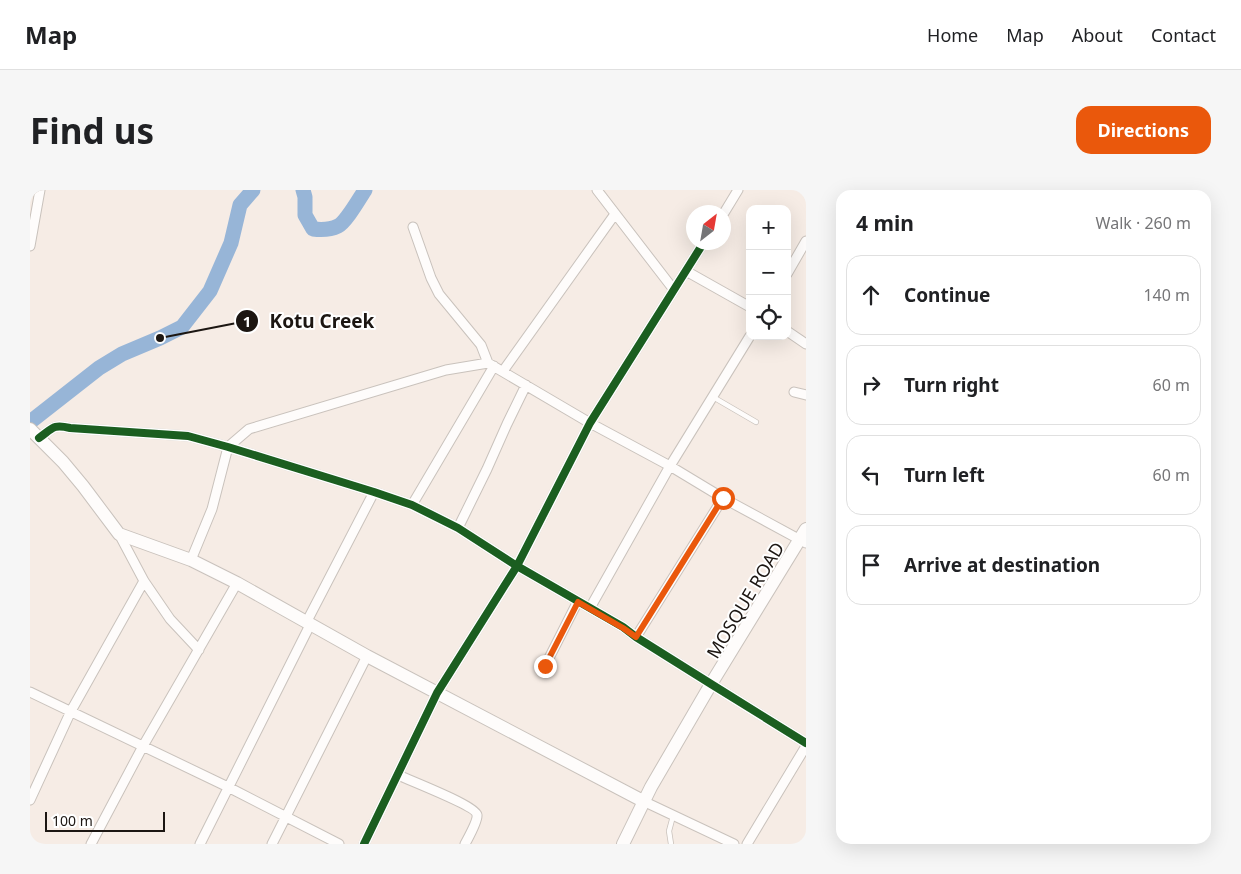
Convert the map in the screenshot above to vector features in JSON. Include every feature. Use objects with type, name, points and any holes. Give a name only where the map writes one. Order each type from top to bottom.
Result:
[{"type":"street","points":[[30,246],[40,190]]},
{"type":"street","points":[[597,190],[674,290]]},
{"type":"street","points":[[729,205],[738,190]]},
{"type":"street","points":[[503,372],[615,214]]},
{"type":"street","points":[[413,227],[431,278],[439,294],[481,345],[491,364],[590,423],[670,466],[723,498],[804,537]]},
{"type":"street","points":[[791,267],[806,241]]},
{"type":"street","points":[[364,844],[437,693],[517,566],[590,423],[699,250]]},
{"type":"street","points":[[686,271],[746,305]]},
{"type":"street","points":[[791,334],[806,344]]},
{"type":"street","points":[[590,608],[670,466],[748,340]]},
{"type":"street","points":[[191,560],[212,509],[228,446],[249,429],[446,370],[491,364]]},
{"type":"street","points":[[412,505],[491,364]]},
{"type":"street","points":[[458,528],[526,385]]},
{"type":"street","points":[[794,392],[806,395]]},
{"type":"street","points":[[199,650],[170,619],[144,581],[119,534],[84,486],[33,432],[59,426],[188,436],[228,446],[374,492],[412,505],[458,528],[517,566],[623,628],[806,744],[747,844]]},
{"type":"street","points":[[200,844],[374,492]]},
{"type":"street","points":[[636,637],[723,498]]},
{"type":"street","points":[[119,534],[191,560],[437,693],[644,800],[734,844]]},
{"type":"street","name":"MOSQUE ROAD","points":[[623,844],[644,800],[711,684],[804,537]]},
{"type":"street","points":[[30,800],[71,711],[144,581]]},
{"type":"street","points":[[91,844],[143,746],[237,584]]},
{"type":"street","points":[[545,666],[578,602]]},
{"type":"street","points":[[272,844],[367,656]]},
{"type":"street","points":[[30,692],[228,787],[339,844]]},
{"type":"street","points":[[398,774],[461,803],[476,813],[476,822],[465,844]]},
{"type":"lane","points":[[713,397],[756,422]]},
{"type":"lane","points":[[671,844],[669,831],[674,815]]},
{"type":"waterway","points":[[30,422],[99,368],[122,354],[182,327],[210,291],[231,243],[240,205],[253,190]]},
{"type":"waterway","points":[[303,190],[305,215],[313,229],[322,230],[341,224],[365,190]]},
{"type":"cycle path","points":[[364,844],[437,693],[517,566],[590,423],[699,250]]},
{"type":"cycle path","points":[[39,438],[53,428],[60,426],[188,436],[412,505],[458,528],[517,566],[623,627],[806,743]]},
{"type":"place","name":"Kotu Creek","points":[[160,338]]},
{"type":"route","points":[[545,666],[578,602],[636,637],[723,498]]}]
